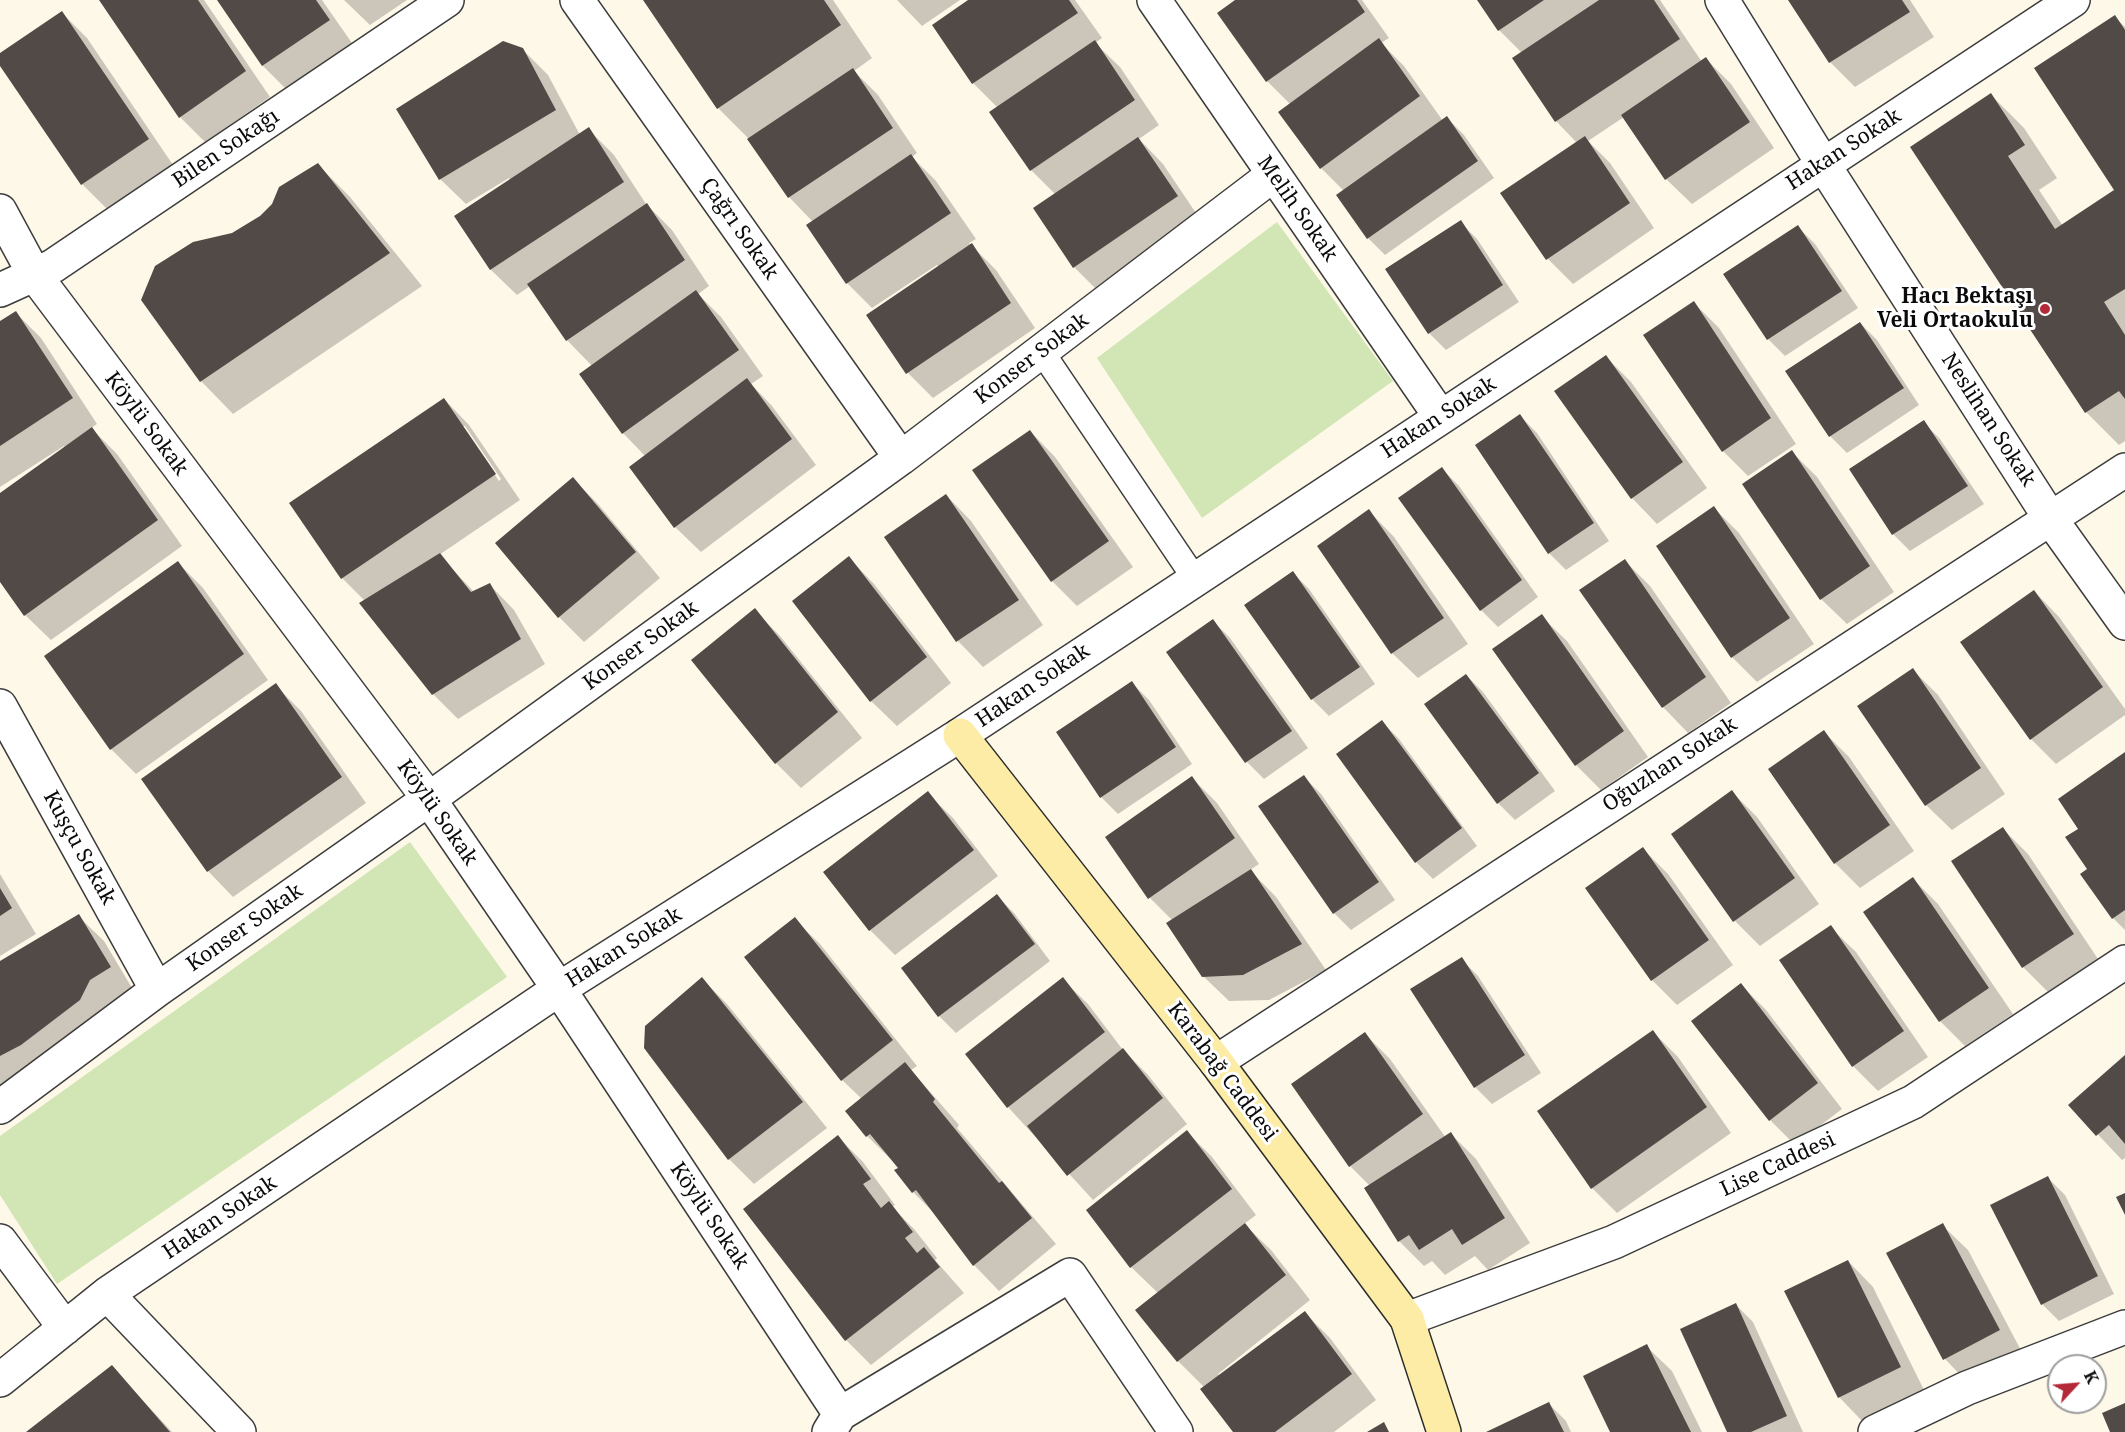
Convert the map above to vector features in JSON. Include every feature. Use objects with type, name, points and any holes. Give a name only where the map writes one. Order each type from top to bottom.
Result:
[{"type":"street","name":"Bilen Sokağı","points":[[0,290],[53,266],[447,0]]},
{"type":"street","name":"Çağrı Sokak","points":[[577,0],[901,458]]},
{"type":"street","name":"Melih Sokak","points":[[1154,0],[1440,416]]},
{"type":"street","name":"Neslihan Sokak","points":[[1722,0],[1823,164],[2050,518],[2125,623]]},
{"type":"street","name":"Hakan Sokak","points":[[0,1380],[107,1294],[559,989],[960,735],[2073,0]]},
{"type":"street","name":"Konser Sokak","points":[[0,1107],[157,990],[429,800],[901,458],[1274,175]]},
{"type":"street","name":"Köylü Sokak","points":[[0,211],[34,274],[429,800],[559,989],[835,1423]]},
{"type":"street","name":"Oğuzhan Sokak","points":[[1216,1062],[2125,470]]},
{"type":"street","name":"Kuşçu Sokak","points":[[0,706],[157,990]]},
{"type":"street","name":"Karabağ Caddesi","points":[[960,735],[1216,1062],[1407,1319],[1444,1432]]},
{"type":"street","name":"Lise Caddesi","points":[[1407,1319],[1614,1242],[1913,1102],[2125,963]]},
{"type":"street","points":[[0,1241],[65,1328]]},
{"type":"street","points":[[835,1423],[1070,1275],[1176,1432]]},
{"type":"street","points":[[107,1294],[239,1432]]},
{"type":"street","points":[[1875,1432],[1968,1388],[2125,1327]]},
{"type":"lane","points":[[1042,352],[1195,579]]},
{"type":"green space","points":[[1277,222],[1393,381],[1202,518],[1097,358]]},
{"type":"green space","points":[[410,842],[507,977],[57,1284],[0,1195],[0,1136]]},
{"type":"building","points":[[99,0],[198,0],[246,71],[179,118]]},
{"type":"building","points":[[217,0],[316,0],[330,20],[262,66]]},
{"type":"building","points":[[643,0],[824,0],[841,25],[717,109]]},
{"type":"building","points":[[968,0],[1069,0],[1078,13],[972,84],[932,25]]},
{"type":"building","points":[[1235,0],[1357,0],[1365,12],[1266,82],[1217,13]]},
{"type":"building","points":[[1477,0],[1544,0],[1498,31]]},
{"type":"building","points":[[1599,0],[1654,0],[1680,39],[1555,122],[1512,58]]},
{"type":"building","points":[[1788,0],[1902,0],[1910,12],[1829,63]]},
{"type":"building","points":[[62,11],[149,139],[81,185],[0,66],[0,53]]},
{"type":"building","points":[[2115,15],[2125,30],[2125,289],[2104,302],[2125,335],[2125,399],[2119,391],[2085,413],[1910,147],[1991,93],[2025,145],[2008,156],[2055,229],[2114,190],[2034,68]]},
{"type":"building","points":[[1379,38],[1420,96],[1320,169],[1278,112]]},
{"type":"building","points":[[1095,40],[1135,100],[1030,171],[989,112]]},
{"type":"building","points":[[503,41],[523,48],[556,110],[439,180],[396,109]]},
{"type":"building","points":[[1706,57],[1750,122],[1665,180],[1621,115]]},
{"type":"building","points":[[853,68],[893,128],[788,198],[747,139]]},
{"type":"building","points":[[1447,116],[1478,161],[1367,239],[1336,195]]},
{"type":"building","points":[[589,127],[624,182],[490,270],[454,216]]},
{"type":"building","points":[[1585,136],[1630,203],[1546,260],[1500,193]]},
{"type":"building","points":[[1138,137],[1178,196],[1073,268],[1033,208]]},
{"type":"building","points":[[911,154],[951,213],[846,284],[806,225]]},
{"type":"building","points":[[318,163],[390,253],[200,382],[141,300],[155,266],[193,242],[232,233],[260,216],[272,204],[279,187]]},
{"type":"building","points":[[647,203],[685,260],[566,341],[527,284]]},
{"type":"building","points":[[1461,220],[1503,285],[1428,334],[1385,269]]},
{"type":"building","points":[[1798,225],[1842,291],[1767,340],[1723,274]]},
{"type":"building","points":[[972,243],[1011,303],[906,374],[866,315]]},
{"type":"building","points":[[696,290],[739,350],[622,434],[579,374]]},
{"type":"building","points":[[1694,301],[1771,418],[1722,452],[1643,335]]},
{"type":"building","points":[[16,311],[73,398],[0,446],[0,321]]},
{"type":"building","points":[[1860,322],[1904,388],[1829,437],[1785,371]]},
{"type":"building","points":[[1606,355],[1683,462],[1631,499],[1554,391]]},
{"type":"building","points":[[747,378],[792,439],[674,528],[629,467]]},
{"type":"building","points":[[444,398],[496,474],[341,579],[289,503]]},
{"type":"building","points":[[1520,414],[1594,523],[1548,554],[1475,445]]},
{"type":"building","points":[[1924,420],[1968,486],[1892,535],[1849,469]]},
{"type":"building","points":[[92,427],[158,520],[24,616],[0,582],[0,493]]},
{"type":"building","points":[[1030,430],[1109,541],[1051,582],[972,470]]},
{"type":"building","points":[[1792,450],[1870,566],[1820,600],[1742,484]]},
{"type":"building","points":[[1442,467],[1522,580],[1480,611],[1398,498]]},
{"type":"building","points":[[573,477],[636,552],[558,618],[495,543]]},
{"type":"building","points":[[946,494],[1019,600],[956,642],[884,537]]},
{"type":"building","points":[[1714,506],[1790,618],[1731,658],[1656,546]]},
{"type":"building","points":[[1369,509],[1444,618],[1391,654],[1317,546]]},
{"type":"building","points":[[440,553],[471,592],[490,583],[521,639],[432,695],[359,603]]},
{"type":"building","points":[[849,556],[927,657],[870,702],[792,601]]},
{"type":"building","points":[[1625,559],[1706,677],[1662,708],[1579,590]]},
{"type":"building","points":[[178,561],[244,654],[110,750],[44,656]]},
{"type":"building","points":[[1293,571],[1360,667],[1311,700],[1244,605]]},
{"type":"building","points":[[2034,590],[2103,687],[2030,740],[1960,642]]},
{"type":"building","points":[[755,608],[838,712],[775,764],[691,660]]},
{"type":"building","points":[[1542,614],[1624,731],[1575,766],[1492,649]]},
{"type":"building","points":[[1213,619],[1292,731],[1245,763],[1166,652]]},
{"type":"building","points":[[1913,668],[1981,768],[1925,806],[1857,706]]},
{"type":"building","points":[[1466,674],[1539,773],[1497,804],[1424,704]]},
{"type":"building","points":[[1132,681],[1176,747],[1100,798],[1056,732]]},
{"type":"building","points":[[276,683],[342,777],[207,872],[141,779]]},
{"type":"building","points":[[1382,720],[1462,828],[1415,863],[1336,754]]},
{"type":"building","points":[[1824,730],[1890,825],[1834,864],[1768,769]]},
{"type":"building","points":[[2125,752],[2125,910],[2112,919],[2080,874],[2087,869],[2065,837],[2078,829],[2058,799]]},
{"type":"building","points":[[1304,775],[1379,882],[1333,914],[1258,806]]},
{"type":"building","points":[[1192,776],[1235,838],[1148,899],[1105,837]]},
{"type":"building","points":[[1732,790],[1795,878],[1733,922],[1671,834]]},
{"type":"building","points":[[928,791],[974,850],[869,931],[823,872]]},
{"type":"building","points":[[2003,827],[2074,934],[2022,968],[1951,861]]},
{"type":"building","points":[[1643,847],[1709,940],[1651,981],[1585,888]]},
{"type":"building","points":[[1251,869],[1302,944],[1243,975],[1202,977],[1166,923]]},
{"type":"building","points":[[1913,877],[1989,988],[1939,1022],[1863,912]]},
{"type":"building","points":[[0,888],[12,908],[0,916]]},
{"type":"building","points":[[997,894],[1035,944],[938,1017],[901,968]]},
{"type":"building","points":[[79,914],[111,967],[90,980],[80,1000],[21,1045],[0,1056],[0,961]]},
{"type":"building","points":[[795,917],[893,1040],[841,1081],[744,957]]},
{"type":"building","points":[[1831,925],[1904,1031],[1852,1067],[1779,960]]},
{"type":"building","points":[[1462,957],[1525,1055],[1474,1088],[1410,989]]},
{"type":"building","points":[[702,977],[803,1102],[728,1160],[644,1048],[645,1026]]},
{"type":"building","points":[[1063,977],[1105,1032],[1007,1108],[965,1054]]},
{"type":"building","points":[[1741,983],[1818,1083],[1769,1121],[1691,1021]]},
{"type":"building","points":[[1653,1030],[1707,1107],[1591,1189],[1537,1111]]},
{"type":"building","points":[[1365,1032],[1423,1114],[1349,1167],[1291,1084]]},
{"type":"building","points":[[1123,1048],[1163,1098],[1067,1176],[1027,1126]]},
{"type":"building","points":[[2125,1055],[2125,1144],[2109,1125],[2096,1136],[2068,1105]]},
{"type":"building","points":[[905,1062],[935,1099],[933,1102],[999,1183],[1002,1181],[1032,1218],[973,1266],[916,1190],[912,1193],[894,1170],[898,1168],[870,1134],[866,1137],[845,1111]]},
{"type":"building","points":[[1187,1130],[1232,1189],[1130,1268],[1086,1210]]},
{"type":"building","points":[[1451,1132],[1505,1218],[1462,1245],[1452,1229],[1419,1250],[1409,1235],[1398,1242],[1364,1188]]},
{"type":"building","points":[[838,1135],[871,1179],[863,1184],[881,1208],[889,1201],[913,1232],[905,1238],[917,1253],[924,1247],[940,1267],[845,1341],[743,1209]]},
{"type":"building","points":[[2048,1176],[2098,1276],[2041,1305],[1990,1205]]},
{"type":"building","points":[[2125,1193],[2125,1215],[2116,1197]]},
{"type":"building","points":[[1245,1223],[1286,1275],[1177,1362],[1135,1310]]},
{"type":"building","points":[[1943,1223],[2000,1330],[1943,1360],[1886,1253]]},
{"type":"building","points":[[1848,1260],[1901,1367],[1838,1398],[1784,1291]]},
{"type":"building","points":[[1736,1303],[1787,1416],[1751,1432],[1727,1432],[1680,1329]]},
{"type":"building","points":[[1305,1311],[1352,1374],[1275,1432],[1233,1432],[1200,1389]]},
{"type":"building","points":[[1647,1344],[1691,1432],[1610,1432],[1583,1376]]},
{"type":"building","points":[[112,1365],[170,1432],[26,1432]]},
{"type":"building","points":[[1549,1402],[1564,1432],[1486,1432]]},
{"type":"building","points":[[2125,1403],[2125,1432],[2110,1432],[2102,1414],[2107,1414],[2107,1411]]},
{"type":"building","points":[[1384,1422],[1389,1432],[1367,1432]]},
{"type":"place","name":"Hacı Bektaşı Veli Ortaokulu","points":[[2045,309]]}]
